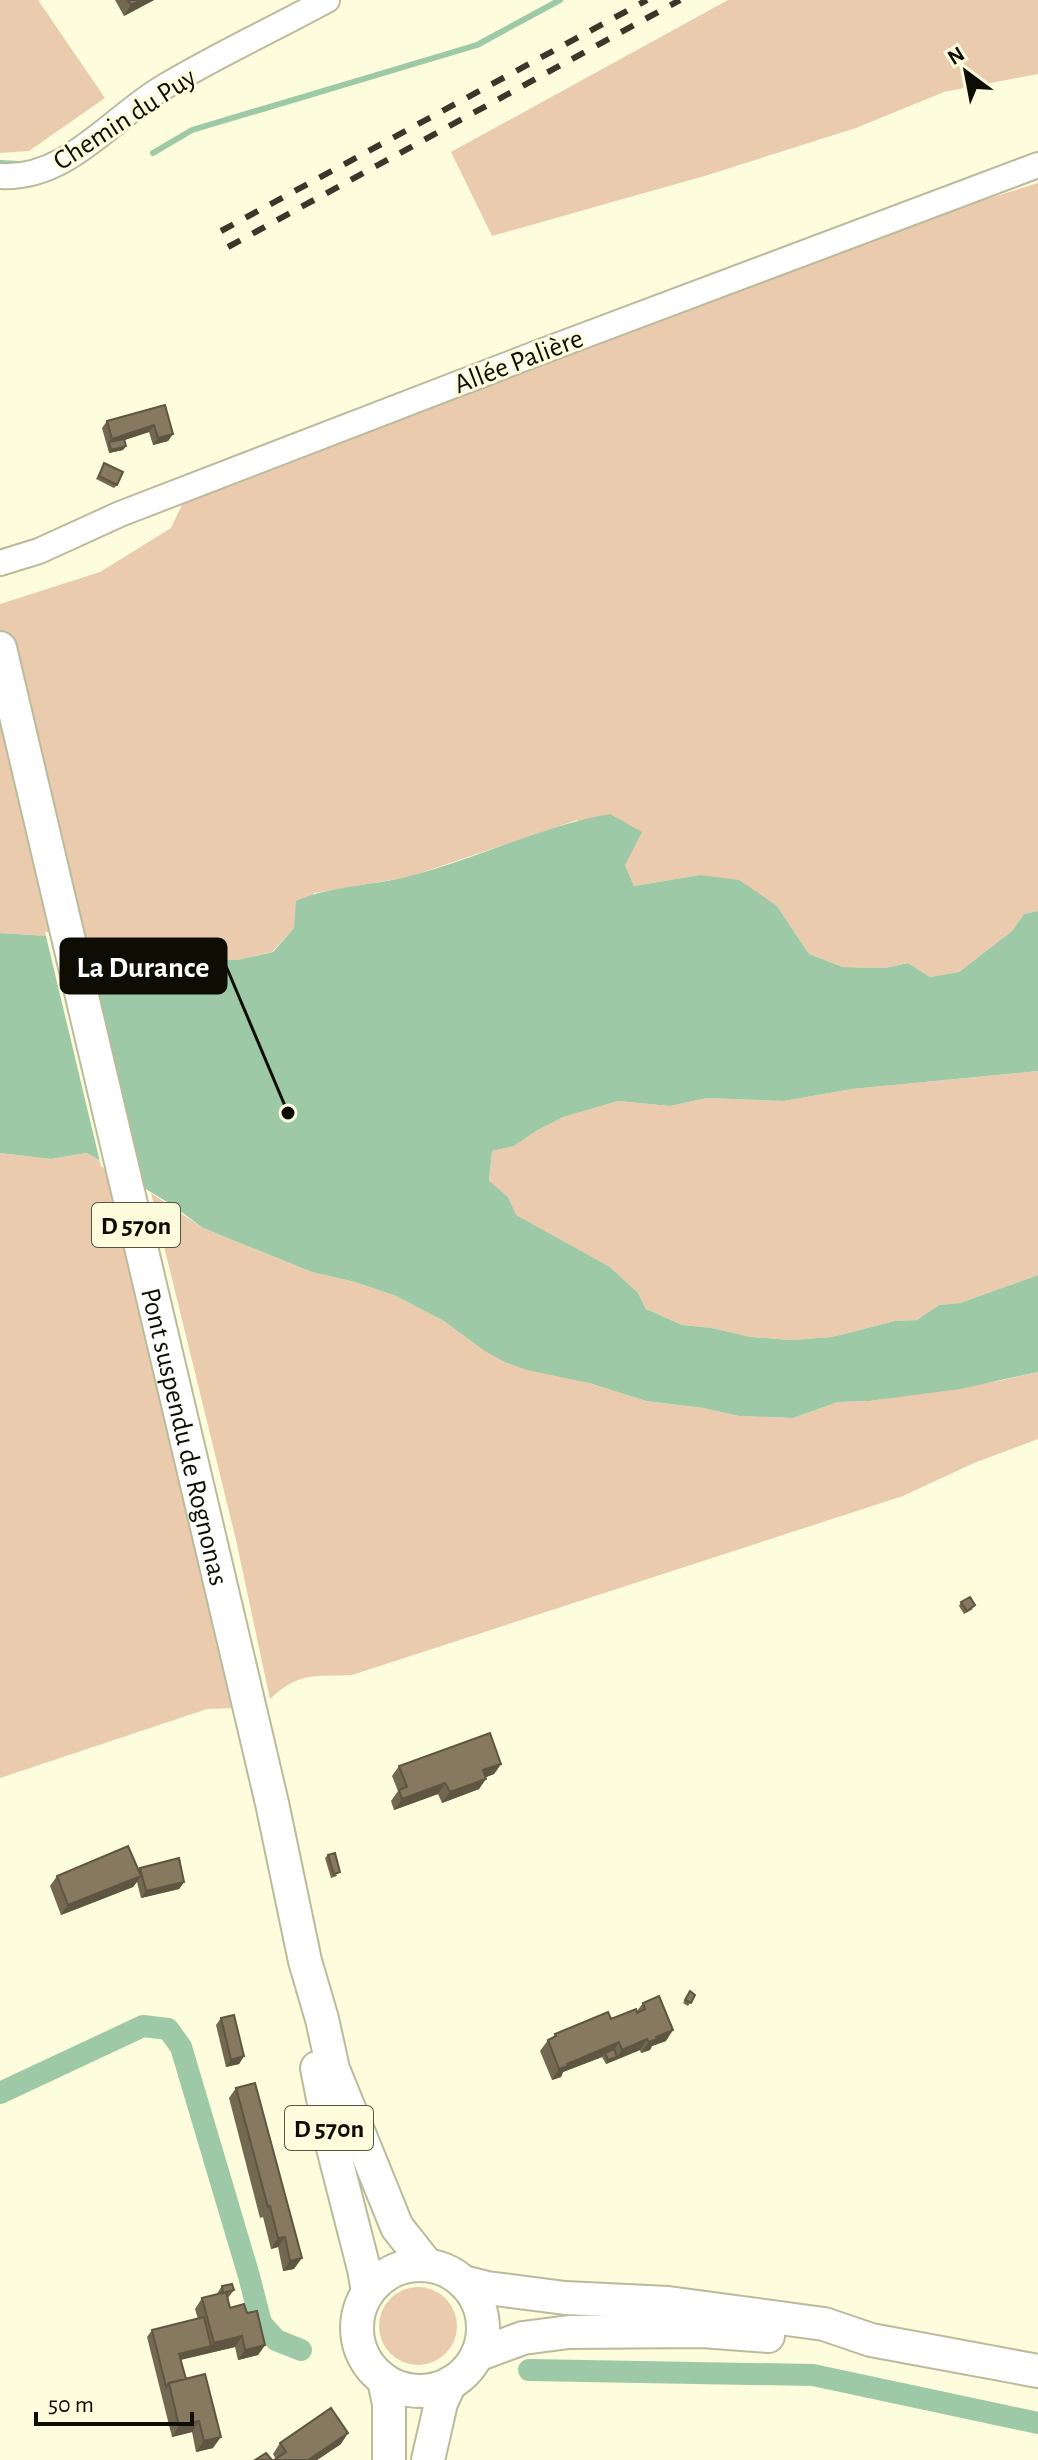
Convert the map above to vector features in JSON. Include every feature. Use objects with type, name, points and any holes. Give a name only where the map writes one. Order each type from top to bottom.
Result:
[{"type":"main road","name":"Pont suspendu de Rognonas","points":[[0,648],[272,1803],[305,1961]]},
{"type":"main road","name":"D 570n","points":[[305,1961],[333,2069],[358,2133],[397,2227],[427,2265]]},
{"type":"main road","name":"D 570n","points":[[305,1961],[315,2056],[332,2144],[368,2292]]},
{"type":"main road","points":[[410,2265],[427,2265],[447,2271],[463,2282],[476,2298],[482,2316],[482,2336],[477,2355],[470,2366],[450,2383],[428,2390],[405,2389],[384,2380],[370,2366],[360,2349],[357,2330],[359,2310],[368,2292],[379,2279],[410,2265]]},
{"type":"main road","points":[[463,2282],[565,2298],[668,2303],[824,2324],[871,2340],[1038,2371]]},
{"type":"main road","points":[[477,2355],[523,2338],[569,2332],[702,2331],[871,2340]]},
{"type":"main road","points":[[384,2380],[389,2404],[389,2460]]},
{"type":"main road","points":[[428,2460],[441,2403],[450,2383]]},
{"type":"street","name":"Chemin du Puy","points":[[0,176],[27,175],[67,159],[158,91],[327,0]]},
{"type":"street","name":"Allée Palière","points":[[0,563],[39,551],[120,514],[520,359],[1038,165]]},
{"type":"shaded area","points":[[0,0],[38,0],[105,98],[29,151],[0,153]]},
{"type":"shaded area","points":[[728,0],[1038,0],[1038,74],[944,92],[856,128],[708,175],[492,236],[451,152]]},
{"type":"shaded area","points":[[1038,183],[1038,911],[1024,914],[1012,931],[959,972],[930,977],[908,963],[885,968],[843,967],[809,954],[777,906],[700,875],[634,886],[625,865],[577,820],[409,877],[314,893],[294,928],[272,952],[237,960],[137,950],[79,938],[0,933],[0,604],[100,572],[171,528],[185,498],[899,226]]},
{"type":"shaded area","points":[[610,814],[642,832],[625,865],[634,886],[700,875],[739,880],[777,906],[809,954],[843,967],[885,968],[908,963],[930,977],[959,972],[1012,931],[1024,914],[1038,911],[1038,1071],[852,1089],[784,1101],[707,1098],[670,1106],[618,1101],[563,1117],[514,1146],[492,1151],[489,1181],[508,1197],[516,1215],[610,1267],[638,1293],[646,1309],[682,1325],[751,1337],[791,1340],[832,1337],[895,1321],[917,1320],[939,1305],[960,1303],[1038,1275],[1038,1372],[960,1389],[838,1402],[793,1418],[739,1416],[646,1401],[505,1362],[444,1321],[396,1296],[312,1272],[203,1228],[172,1205],[87,1153],[51,1159],[0,1153],[0,933],[79,938],[137,950],[237,960],[273,952],[294,928],[296,901],[324,892],[410,876],[559,826]]},
{"type":"shaded area","points":[[1038,1071],[1038,1275],[960,1303],[939,1305],[917,1320],[895,1321],[832,1337],[791,1340],[751,1337],[682,1325],[646,1309],[638,1293],[610,1267],[515,1215],[508,1197],[489,1182],[492,1151],[514,1146],[563,1117],[618,1101],[670,1106],[707,1098],[784,1101],[852,1089]]},
{"type":"shaded area","points":[[0,1153],[51,1159],[87,1153],[104,1164],[236,1708],[207,1709],[0,1778]]},
{"type":"shaded area","points":[[151,1193],[203,1228],[312,1272],[396,1296],[444,1321],[483,1350],[646,1401],[739,1416],[793,1418],[838,1402],[869,1401],[1038,1372],[1038,1439],[974,1463],[903,1496],[352,1675],[308,1677],[290,1684],[270,1699],[236,1540]]},
{"type":"shaded area","points":[[410,2287],[426,2287],[440,2293],[451,2304],[457,2326],[451,2348],[440,2359],[426,2365],[410,2365],[396,2359],[385,2348],[379,2334],[379,2318],[385,2304],[396,2293]]},
{"type":"pier","points":[[45,932],[85,935],[146,1194],[101,1166]]},
{"type":"building","points":[[165,405],[173,434],[158,438],[154,425],[112,439],[107,421]]},
{"type":"building","points":[[124,439],[126,446],[111,450],[109,442]]},
{"type":"building","points":[[104,463],[123,472],[117,485],[99,476]]},
{"type":"building","points":[[970,1597],[975,1605],[967,1611],[961,1602]]},
{"type":"building","points":[[490,1733],[501,1764],[483,1770],[486,1779],[450,1792],[445,1783],[402,1799],[399,1790],[407,1787],[399,1766]]},
{"type":"building","points":[[128,1846],[141,1876],[68,1905],[57,1876]]},
{"type":"building","points":[[335,1853],[340,1872],[334,1874],[328,1855]]},
{"type":"building","points":[[179,1858],[184,1882],[146,1891],[140,1868]]},
{"type":"building","points":[[690,1991],[695,1995],[691,2003],[685,2000]]},
{"type":"building","points":[[659,1996],[673,2030],[657,2039],[649,2042],[647,2039],[622,2050],[619,2042],[559,2069],[548,2040],[555,2034],[608,2012],[611,2019],[636,2009],[637,2013],[645,2009],[643,2003]]},
{"type":"building","points":[[234,2015],[244,2056],[231,2060],[221,2018]]},
{"type":"building","points":[[614,2049],[617,2057],[608,2060],[605,2053]]},
{"type":"building","points":[[255,2083],[302,2258],[290,2261],[285,2237],[278,2238],[268,2207],[236,2088]]},
{"type":"building","points":[[232,2284],[234,2290],[223,2293],[222,2286]]},
{"type":"building","points":[[226,2292],[230,2308],[244,2304],[247,2313],[257,2311],[265,2345],[245,2350],[242,2336],[214,2343],[202,2298]]},
{"type":"building","points":[[204,2317],[211,2346],[179,2354],[186,2379],[169,2383],[166,2387],[152,2330]]},
{"type":"building","points":[[205,2374],[221,2437],[204,2441],[199,2421],[179,2426],[169,2383]]},
{"type":"building","points":[[331,2408],[348,2433],[308,2460],[274,2460],[286,2452],[280,2443]]},
{"type":"building","points":[[266,2453],[272,2460],[255,2460]]},
{"type":"waterway","points":[[153,153],[192,130],[477,45],[560,0]]},
{"type":"waterway","points":[[0,163],[20,164]]},
{"type":"waterway","points":[[0,2093],[143,2026],[168,2029],[181,2047],[261,2323],[276,2340],[301,2350]]},
{"type":"waterway","points":[[529,2370],[813,2375],[1038,2423]]},
{"type":"railway","points":[[221,231],[647,0]]},
{"type":"railway","points":[[228,247],[680,0]]},
{"type":"place","name":"La Durance","points":[[288,1113]]}]
